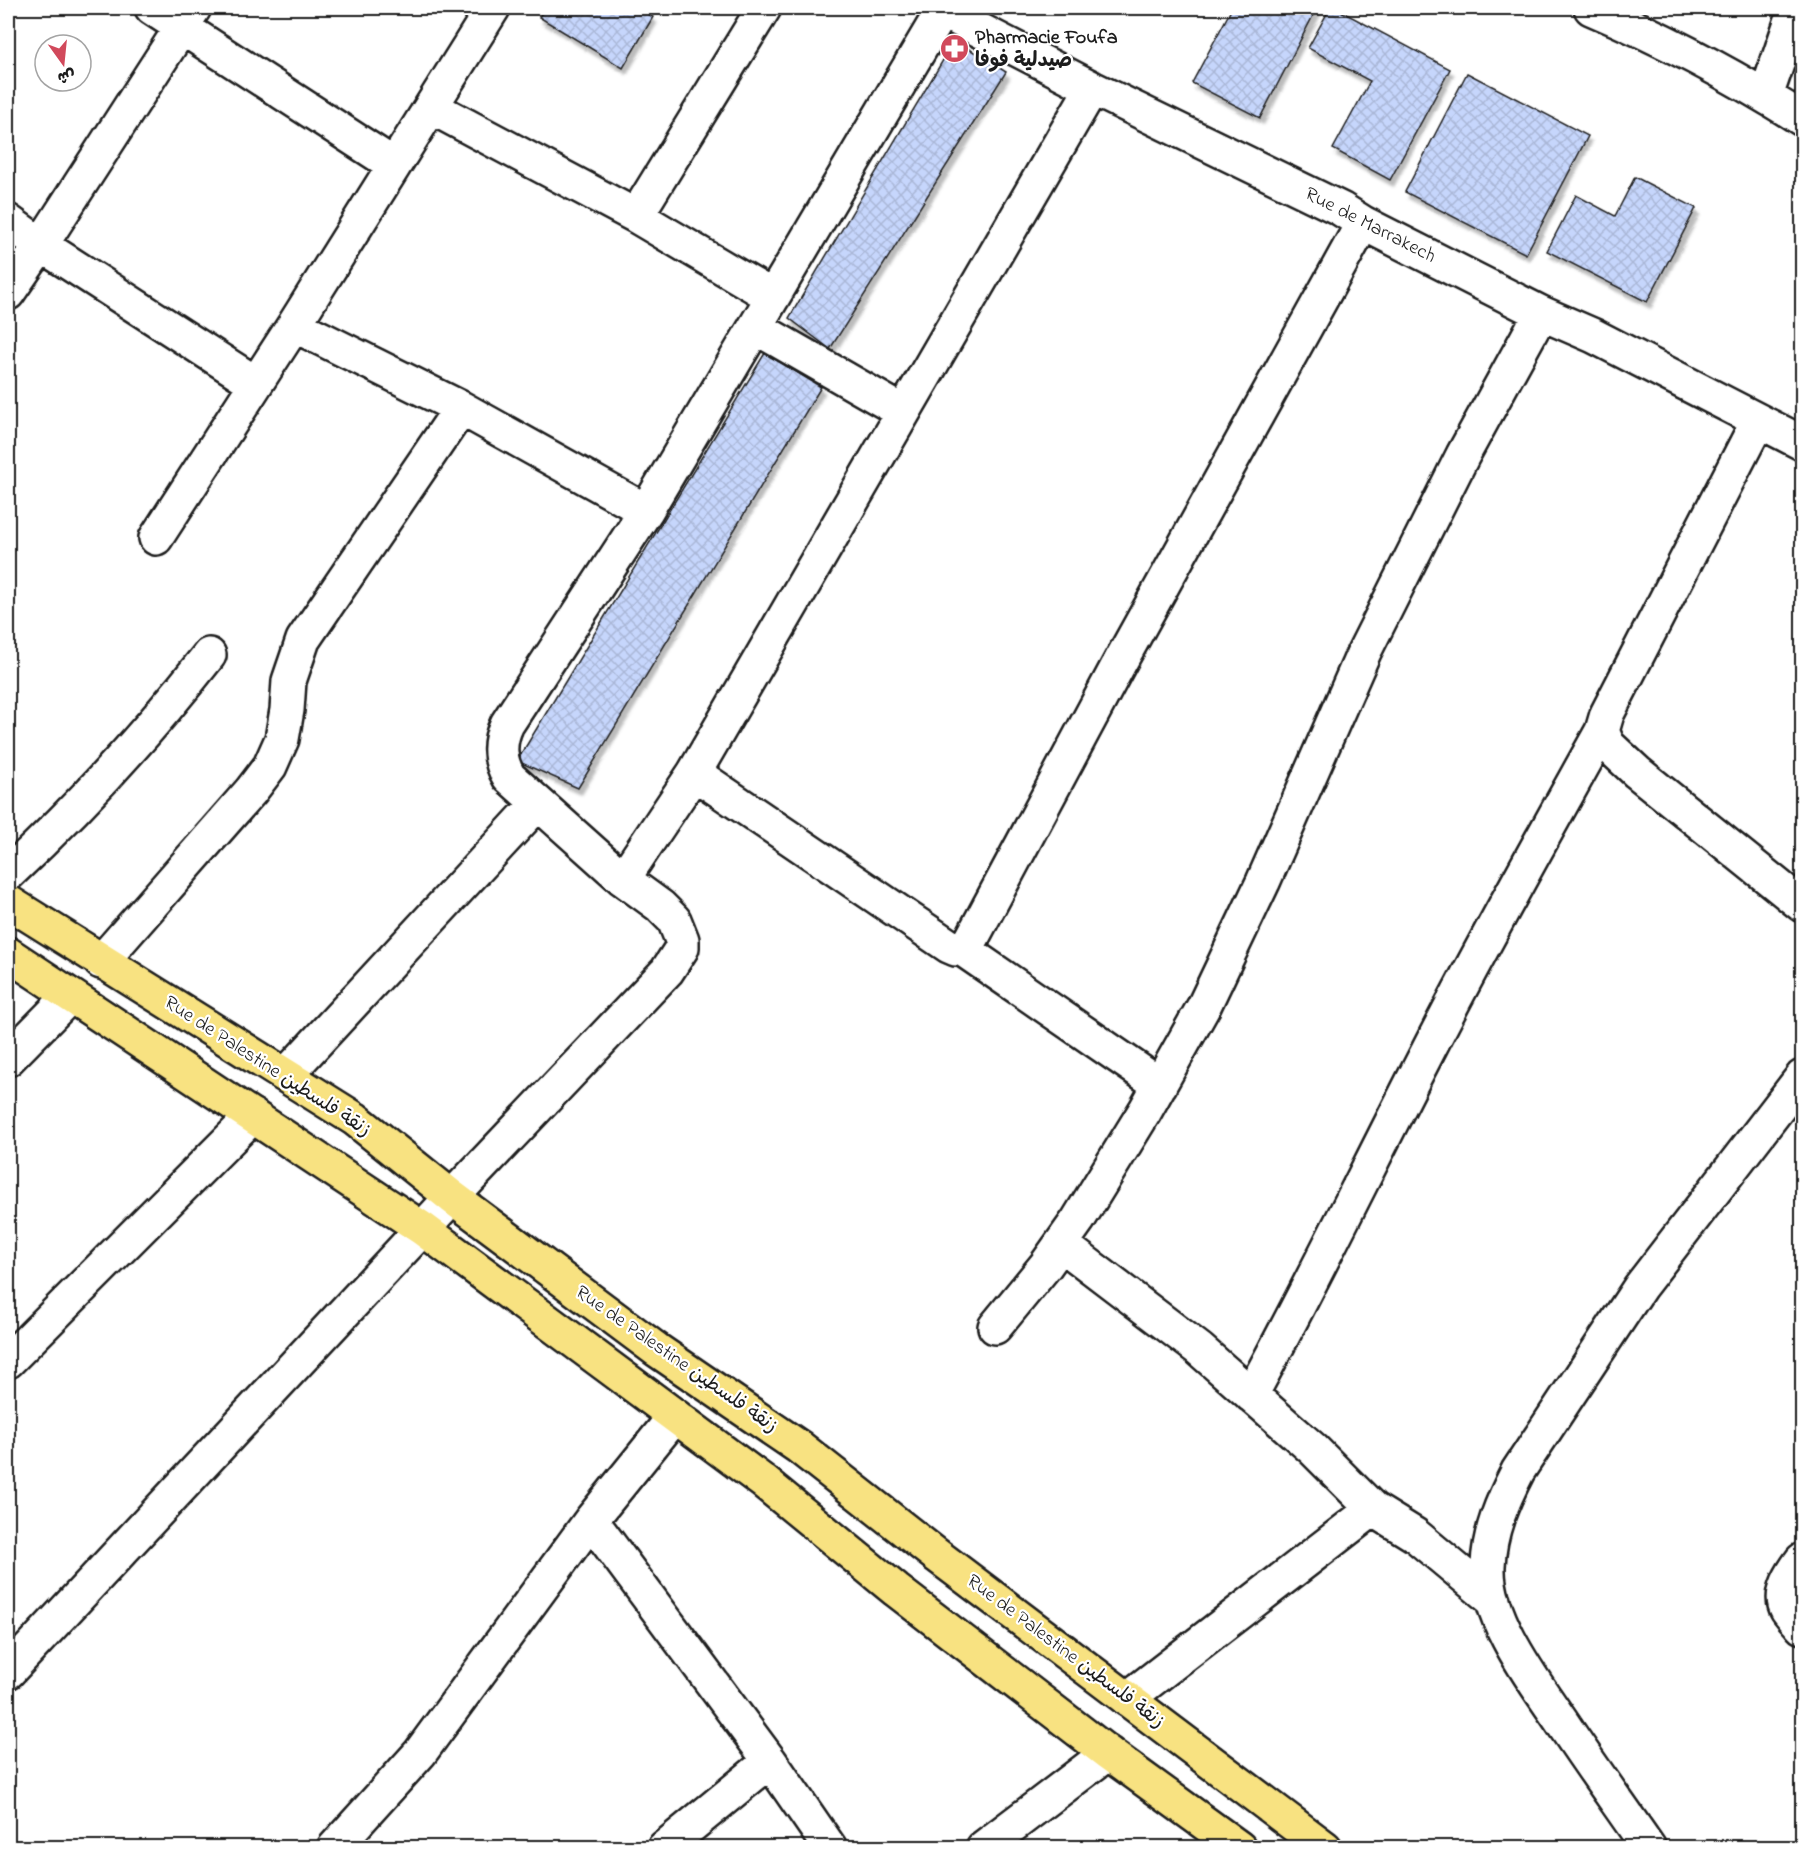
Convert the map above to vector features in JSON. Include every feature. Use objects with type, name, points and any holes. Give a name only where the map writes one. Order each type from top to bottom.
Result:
[{"type":"main road","name":"Rue de Palestine زنقة فلسطين","points":[[8,902],[355,1119],[452,1197],[657,1350],[798,1447],[935,1554],[1325,1848]]},
{"type":"main road","points":[[8,954],[423,1229],[764,1482],[896,1590],[1108,1752],[1239,1848]]},
{"type":"street","points":[[152,8],[188,18],[393,165]]},
{"type":"street","points":[[636,216],[764,8]]},
{"type":"street","points":[[1591,8],[1625,22],[1766,96],[1803,119]]},
{"type":"street","points":[[1766,96],[1796,8]]},
{"type":"street","points":[[8,1672],[452,1197],[668,971],[678,956],[682,940],[674,920],[660,906],[623,879],[517,785],[504,767],[501,757],[502,735],[646,511],[940,9]]},
{"type":"street","name":"Rue de Marrakech","points":[[940,9],[1092,88],[1341,209],[1363,223],[1541,313],[1594,336],[1803,443]]},
{"type":"street","points":[[156,538],[431,107],[483,11]]},
{"type":"street","points":[[8,293],[188,18]]},
{"type":"street","points":[[623,879],[694,773],[1092,88]]},
{"type":"street","points":[[431,107],[636,216],[772,297]]},
{"type":"street","points":[[8,221],[41,245],[255,383]]},
{"type":"street","points":[[694,773],[949,946],[956,949],[970,942],[1120,662],[1363,223]]},
{"type":"street","points":[[995,1327],[1061,1244],[1084,1210],[1160,1085],[1204,1006],[1263,882],[1369,642],[1463,455],[1541,313]]},
{"type":"street","points":[[294,325],[461,408],[646,511]]},
{"type":"street","points":[[755,327],[903,412]]},
{"type":"street","points":[[101,962],[251,791],[270,766],[282,739],[287,717],[289,681],[303,640],[461,408]]},
{"type":"street","points":[[1251,1395],[1288,1329],[1428,1049],[1602,731],[1607,714],[1758,420]]},
{"type":"street","points":[[8,874],[54,831],[115,768],[164,713],[209,655]]},
{"type":"street","points":[[1602,731],[1608,745],[1637,772],[1803,905]]},
{"type":"street","points":[[286,1074],[537,804]]},
{"type":"street","points":[[961,948],[1160,1085]]},
{"type":"street","points":[[8,1059],[70,996]]},
{"type":"street","points":[[1649,1848],[1529,1674],[1506,1635],[1493,1600],[1487,1567],[1492,1533],[1503,1500],[1518,1471],[1640,1287],[1803,1077]]},
{"type":"street","points":[[8,1361],[254,1116]]},
{"type":"street","points":[[1061,1244],[1199,1349],[1313,1449],[1373,1509],[1415,1535],[1493,1600]]},
{"type":"street","points":[[334,1848],[420,1753],[591,1520],[675,1416]]},
{"type":"street","points":[[1127,1699],[1373,1509]]},
{"type":"street","points":[[591,1520],[770,1761],[830,1848]]},
{"type":"street","points":[[1803,1560],[1794,1570],[1784,1596],[1787,1610],[1803,1628]]},
{"type":"street","points":[[983,1848],[1108,1752]]},
{"type":"street","points":[[664,1848],[770,1761]]},
{"type":"building","points":[[545,8],[637,8],[653,17],[623,68],[539,17]]},
{"type":"building","points":[[1232,8],[1317,8],[1260,118],[1192,83]]},
{"type":"building","points":[[1330,8],[1335,8],[1450,69],[1390,180],[1333,149],[1370,81],[1308,48]]},
{"type":"building","points":[[955,40],[1006,72],[830,349],[789,318]]},
{"type":"building","points":[[1467,73],[1588,136],[1526,254],[1405,192]]},
{"type":"building","points":[[1635,177],[1696,208],[1647,302],[1547,251],[1576,195],[1615,216]]},
{"type":"building","points":[[765,353],[821,387],[578,788],[517,761]]},
{"type":"place","name":"Pharmacie Foufa صيدلية فوفا","points":[[954,49]]}]
